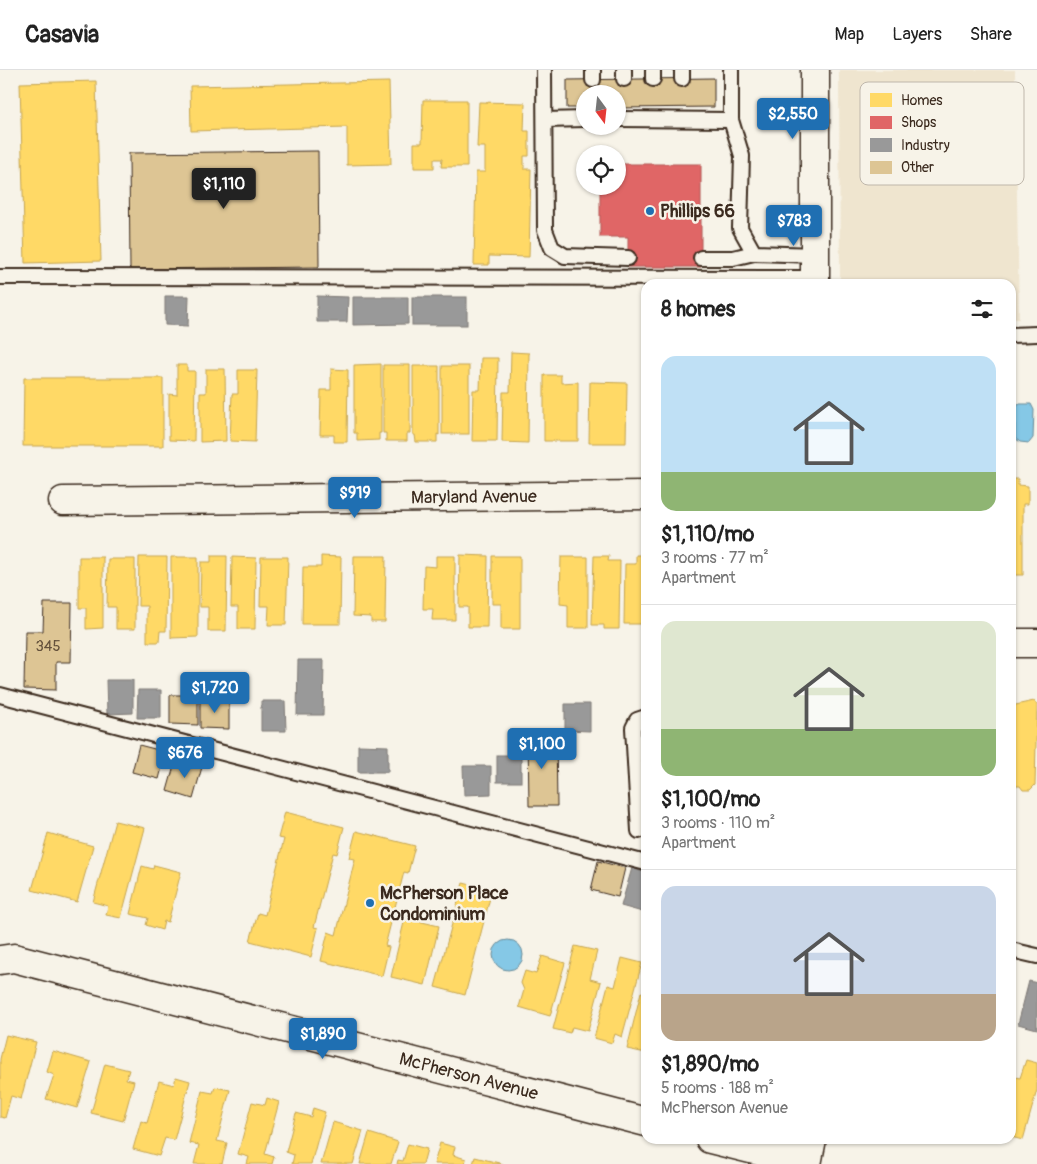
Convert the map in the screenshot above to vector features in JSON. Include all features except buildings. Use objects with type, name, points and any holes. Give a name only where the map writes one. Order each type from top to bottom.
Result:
[{"type":"street","points":[[814,70],[815,272]]},
{"type":"street","name":"Maryland Avenue","points":[[62,501],[641,495]]},
{"type":"street","points":[[1016,643],[1037,643]]},
{"type":"street","name":"McPherson Avenue","points":[[0,960],[14,958],[641,1121]]},
{"type":"street","points":[[741,1144],[809,1155]]},
{"type":"lane","points":[[544,70],[545,230],[552,248],[565,256],[628,258]]},
{"type":"lane","points":[[731,70],[731,120],[742,156],[740,228],[754,253]]},
{"type":"lane","points":[[626,116],[682,114],[731,120]]},
{"type":"lane","points":[[545,120],[576,119]]},
{"type":"lane","points":[[701,258],[733,258],[754,253],[815,272]]},
{"type":"lane","points":[[0,276],[815,272]]},
{"type":"lane","points":[[1016,334],[1037,334]]},
{"type":"lane","points":[[0,695],[641,862]]},
{"type":"lane","points":[[639,831],[633,728],[637,720],[641,719]]},
{"type":"lane","points":[[1016,951],[1037,956]]},
{"type":"shaded area","points":[[839,70],[1015,70],[1015,82],[860,82],[860,185],[1017,185],[1019,319],[1016,319],[1016,279],[840,279]]},
{"type":"water","points":[[1019,404],[1031,404],[1034,410],[1033,438],[1029,443],[1020,442],[1016,439],[1016,408]]},
{"type":"water","points":[[508,940],[519,944],[523,955],[519,966],[508,970],[497,966],[493,955],[497,944]]},
{"type":"place","name":"Phillips 66","points":[[650,211]]},
{"type":"place","name":"McPherson Place Condominium","points":[[370,903]]}]
